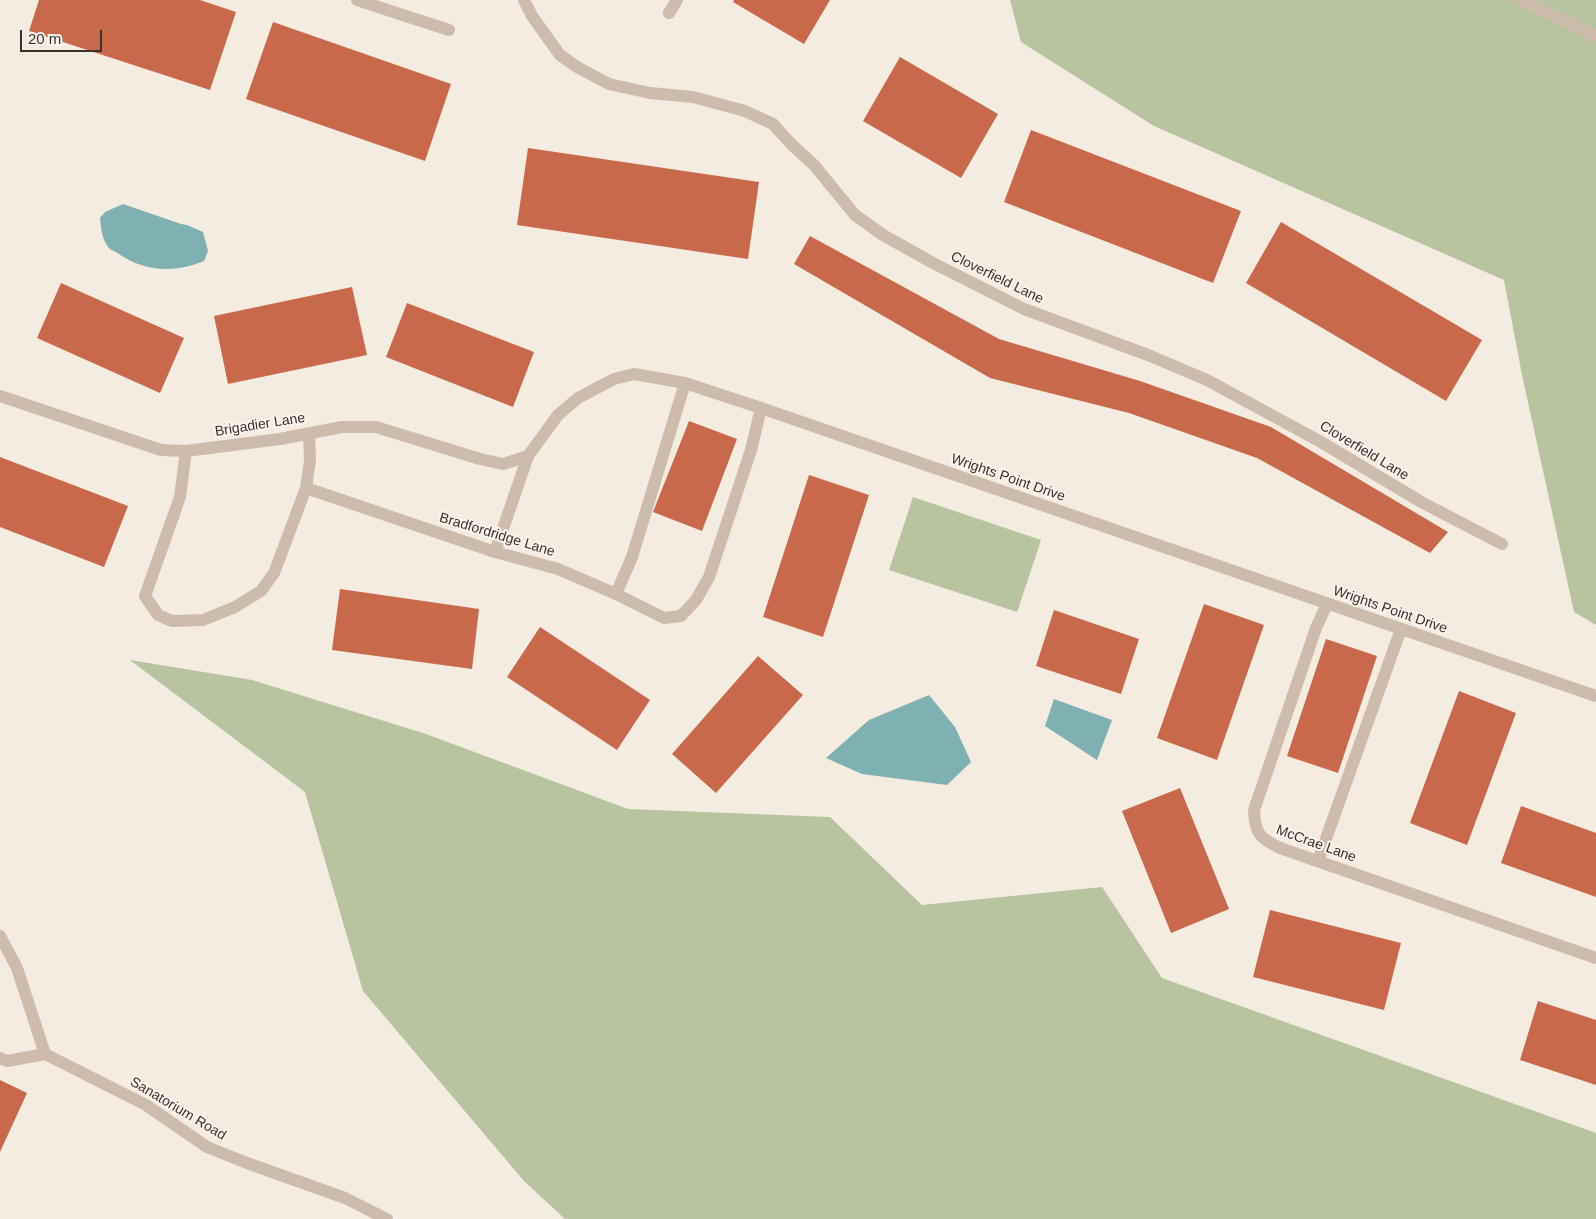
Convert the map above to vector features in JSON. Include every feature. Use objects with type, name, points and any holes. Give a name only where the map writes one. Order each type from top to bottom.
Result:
[{"type":"street","points":[[357,0],[449,30]]},
{"type":"street","name":"Cloverfield Lane","points":[[524,0],[532,16],[560,55],[577,67],[609,84],[650,93],[693,97],[745,110],[773,124],[791,144],[814,164],[855,214],[883,235],[1024,309],[1148,355],[1207,380],[1321,442],[1423,503],[1502,544]]},
{"type":"street","points":[[669,13],[677,0]]},
{"type":"street","points":[[1520,0],[1596,36]]},
{"type":"street","name":"Wrights Point Drive","points":[[495,552],[528,456],[558,415],[578,398],[614,379],[634,374],[685,383],[761,408],[1596,696]]},
{"type":"street","points":[[616,594],[632,557],[685,383]]},
{"type":"street","name":"Brigadier Lane","points":[[0,396],[161,450],[186,451],[280,439],[342,428],[376,427],[480,459],[503,464],[528,456]]},
{"type":"street","name":"Bradfordridge Lane","points":[[306,488],[495,552],[558,569],[616,594],[664,618],[676,617],[681,616],[696,600],[708,576],[750,450],[761,408]]},
{"type":"street","points":[[186,451],[180,497],[145,596],[158,615],[172,621],[203,620],[235,607],[261,591],[274,574],[306,488],[310,460],[309,433]]},
{"type":"street","name":"McCrae Lane","points":[[1327,604],[1313,637],[1254,810],[1255,825],[1264,840],[1280,848],[1596,958]]},
{"type":"street","points":[[1318,861],[1401,629]]},
{"type":"street","points":[[0,936],[17,968],[45,1054],[8,1061],[0,1058]]},
{"type":"street","name":"Sanatorium Road","points":[[45,1054],[146,1105],[207,1147],[346,1198],[386,1219]]},
{"type":"green space","points":[[1010,0],[1596,0],[1596,625],[1574,612],[1522,375],[1504,280],[1154,126],[1021,42]]},
{"type":"green space","points":[[913,497],[1041,540],[1017,612],[889,570]]},
{"type":"green space","points":[[130,660],[252,680],[426,734],[628,809],[830,817],[922,905],[1102,887],[1162,978],[1596,1133],[1596,1219],[565,1219],[524,1181],[363,991],[305,792]]},
{"type":"water","points":[[123,204],[203,232],[208,251],[204,261],[182,268],[160,269],[129,260],[110,249],[103,238],[100,218],[105,212]]},
{"type":"water","points":[[929,695],[955,727],[971,762],[947,785],[862,774],[826,758],[869,720]]},
{"type":"water","points":[[1054,699],[1112,720],[1097,760],[1045,726]]},
{"type":"building","points":[[39,0],[200,0],[236,12],[210,90],[29,31]]},
{"type":"building","points":[[734,0],[830,0],[804,44],[733,2]]},
{"type":"building","points":[[273,22],[451,84],[425,161],[246,99]]},
{"type":"building","points":[[900,57],[998,114],[961,178],[863,121]]},
{"type":"building","points":[[1031,130],[1241,211],[1213,283],[1004,202]]},
{"type":"building","points":[[528,148],[759,182],[748,259],[517,225]]},
{"type":"building","points":[[1281,222],[1482,340],[1446,401],[1246,283]]},
{"type":"building","points":[[810,236],[999,339],[1140,381],[1271,427],[1448,532],[1430,553],[1257,458],[1129,413],[990,378],[794,264]]},
{"type":"building","points":[[61,283],[184,338],[160,393],[37,338]]},
{"type":"building","points":[[352,287],[367,355],[228,384],[214,316]]},
{"type":"building","points":[[407,303],[534,352],[513,407],[386,357]]},
{"type":"building","points":[[689,421],[737,439],[702,531],[653,512]]},
{"type":"building","points":[[0,457],[128,506],[104,567],[0,527]]},
{"type":"building","points":[[809,475],[869,495],[823,637],[763,617]]},
{"type":"building","points":[[340,589],[479,609],[472,669],[332,650]]},
{"type":"building","points":[[1204,604],[1264,625],[1217,760],[1157,738]]},
{"type":"building","points":[[1054,610],[1139,639],[1121,694],[1036,666]]},
{"type":"building","points":[[540,627],[650,700],[617,750],[507,677]]},
{"type":"building","points":[[1326,639],[1377,656],[1338,773],[1287,756]]},
{"type":"building","points":[[758,656],[803,695],[716,793],[672,754]]},
{"type":"building","points":[[1459,691],[1516,713],[1467,845],[1410,823]]},
{"type":"building","points":[[1180,788],[1229,909],[1171,933],[1122,811]]},
{"type":"building","points":[[1521,806],[1596,833],[1596,897],[1501,863]]},
{"type":"building","points":[[1270,910],[1401,943],[1384,1010],[1253,977]]},
{"type":"building","points":[[1538,1001],[1596,1020],[1596,1085],[1520,1060]]},
{"type":"building","points":[[0,1080],[27,1093],[0,1152]]}]
